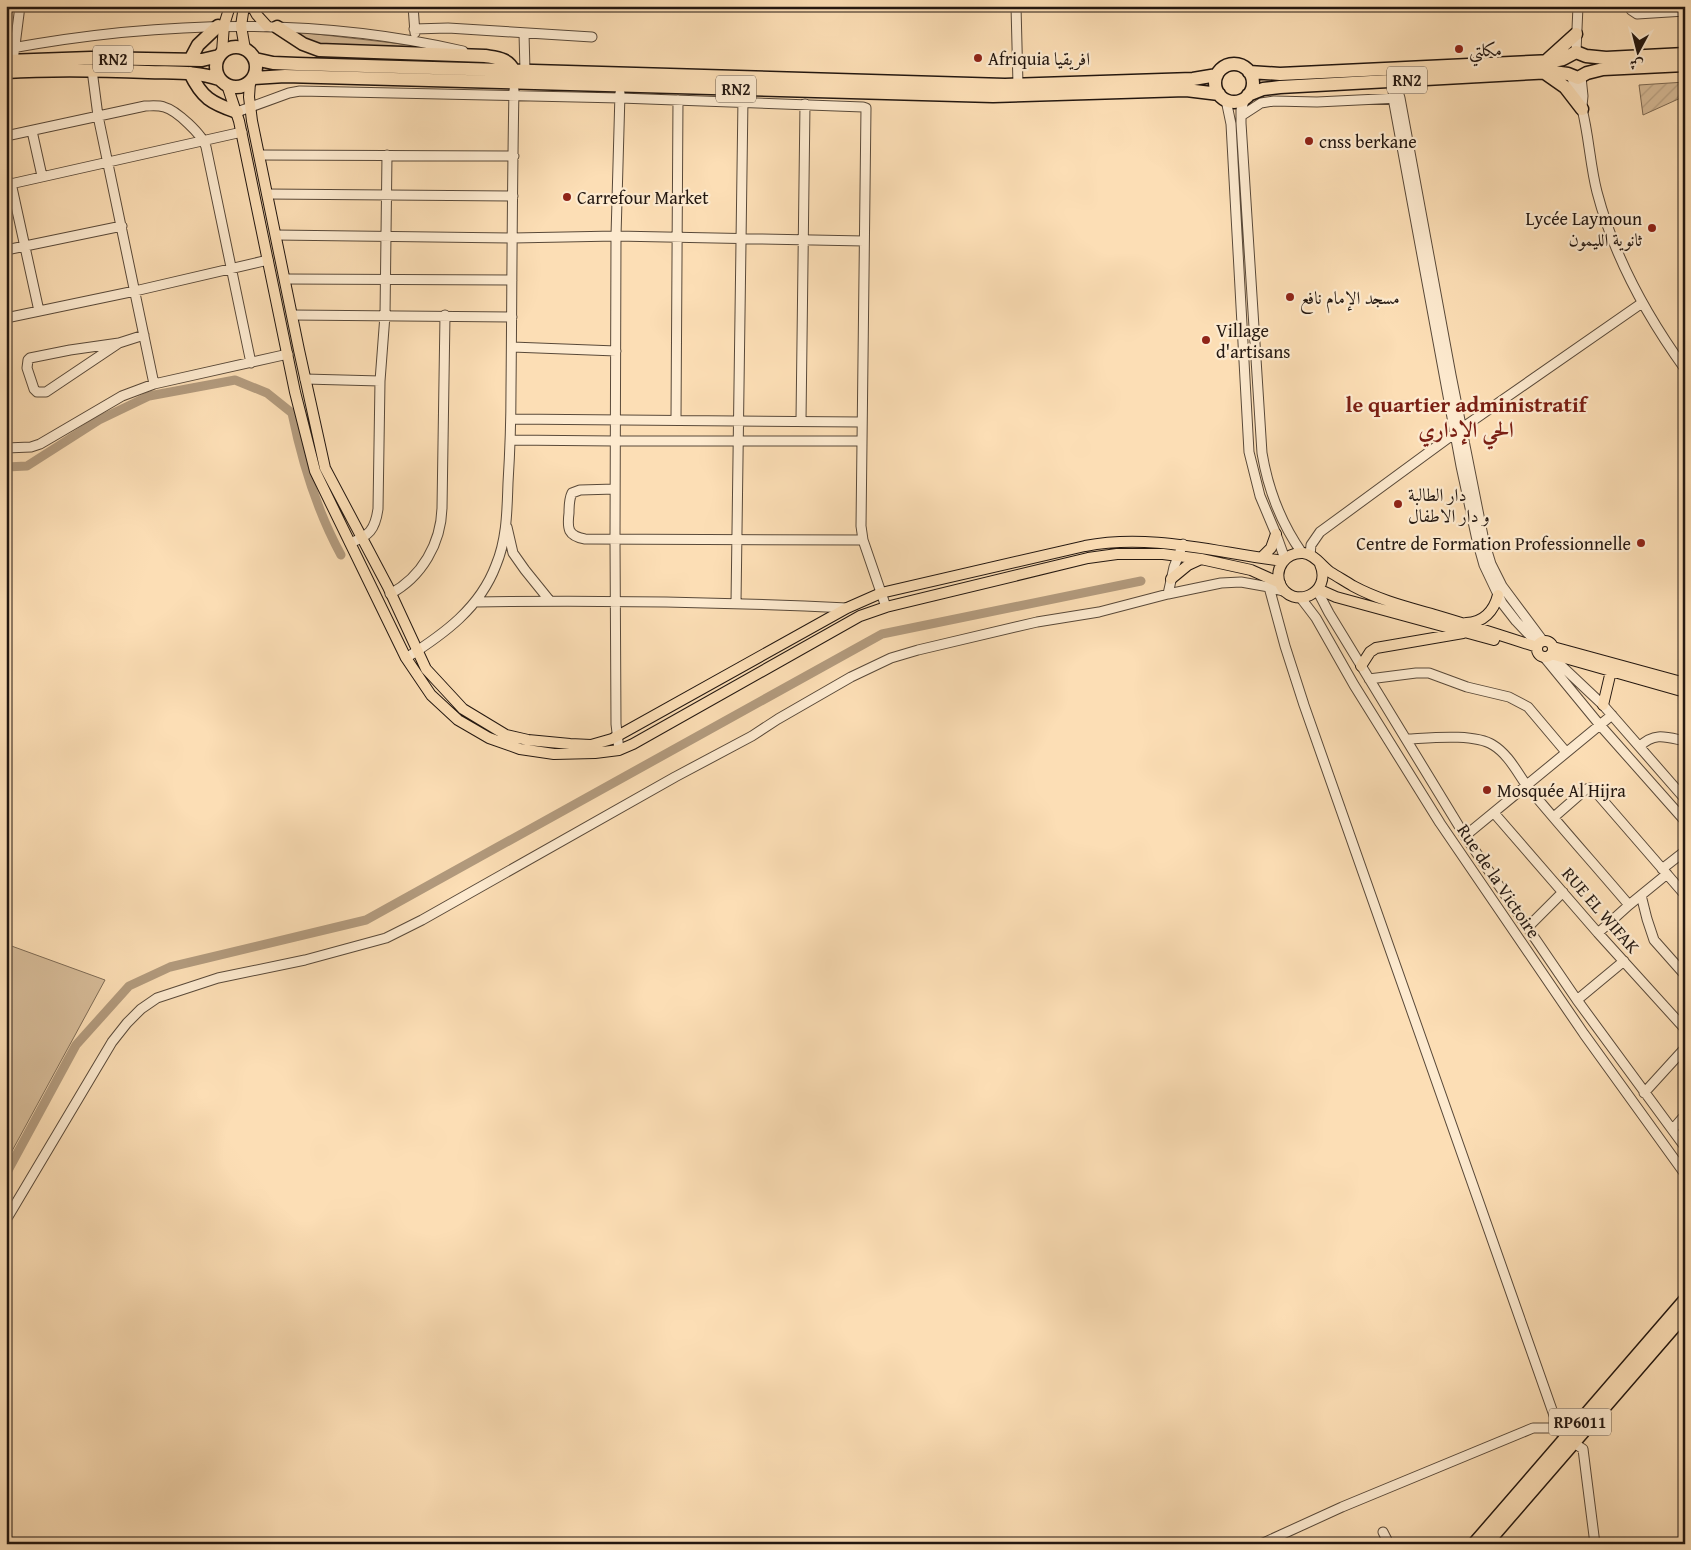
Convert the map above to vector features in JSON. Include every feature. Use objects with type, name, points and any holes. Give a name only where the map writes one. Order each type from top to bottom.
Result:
[{"type":"highway","points":[[221,25],[198,45],[190,66],[198,89],[206,98],[237,112]]},
{"type":"highway","points":[[272,27],[303,44],[319,50],[485,56],[506,61],[510,64],[517,80]]},
{"type":"highway","points":[[1576,34],[1545,67],[1582,109]]},
{"type":"highway","name":"RN2","points":[[6,72],[190,66],[221,54],[226,49],[236,47],[245,49]]},
{"type":"highway","points":[[245,49],[255,60],[256,69],[251,80]]},
{"type":"highway","points":[[221,54],[216,65],[223,82]]},
{"type":"highway","name":"RN2","points":[[255,60],[285,64],[517,80],[620,92],[743,89],[993,96],[1186,90],[1236,101],[1272,87],[1394,81],[1545,67],[1576,55],[1606,58],[1685,54]]},
{"type":"highway","points":[[1576,55],[1590,62],[1577,75],[1564,66],[1576,55]]},
{"type":"highway","name":"RN2","points":[[10,61],[90,58],[190,66],[236,87],[251,80],[285,76],[1018,85],[1193,79],[1217,75],[1223,68],[1232,64],[1242,66],[1249,72],[1280,74],[1545,67],[1577,75],[1611,68],[1685,65]]},
{"type":"highway","points":[[1247,96],[1253,81],[1249,72]]},
{"type":"highway","points":[[1217,75],[1216,84],[1222,97]]},
{"type":"highway","name":"RP6011","points":[[1617,1386],[1685,1300]]},
{"type":"highway","name":"RP6011","points":[[1474,1544],[1567,1438],[1685,1314]]},
{"type":"highway","name":"RP6011","points":[[1486,1544],[1567,1438]]},
{"type":"main road","points":[[221,54],[221,25],[230,6]]},
{"type":"main road","points":[[244,6],[241,26],[245,49]]},
{"type":"main road","points":[[252,6],[257,15],[272,27]]},
{"type":"main road","points":[[251,80],[250,107],[259,155],[325,468],[390,594],[426,669],[456,702],[506,735],[528,740],[578,745],[600,743],[617,738],[847,608],[882,594],[1100,543],[1130,541],[1183,544],[1261,558],[1284,560]]},
{"type":"main road","points":[[223,82],[237,112],[242,132],[295,392],[315,471],[406,658],[431,695],[458,720],[489,738],[520,750],[542,753],[582,754],[619,750],[633,744],[860,616],[886,607],[1102,556],[1133,554],[1201,559],[1251,570],[1300,597],[1309,596],[1318,590],[1322,580],[1320,564]]},
{"type":"main road","points":[[1261,558],[1272,548],[1276,534]]},
{"type":"main road","points":[[1283,587],[1279,572],[1284,560],[1293,554],[1306,554],[1343,580],[1374,595],[1465,628]]},
{"type":"main road","points":[[1171,579],[1188,565],[1201,559]]},
{"type":"main road","points":[[1318,590],[1336,597],[1465,628],[1685,692]]},
{"type":"main road","points":[[1361,666],[1370,652],[1376,648],[1465,628],[1479,621],[1486,616],[1496,603],[1498,595]]},
{"type":"main road","points":[[1544,650],[1685,683]]},
{"type":"main road","points":[[1603,705],[1611,671]]},
{"type":"street","points":[[10,61],[10,48],[20,6]]},
{"type":"street","points":[[413,6],[414,29],[418,42]]},
{"type":"street","points":[[1016,6],[1018,85]]},
{"type":"street","points":[[1576,55],[1578,6]]},
{"type":"street","points":[[1630,6],[1631,10],[1637,14],[1685,11]]},
{"type":"street","points":[[10,48],[84,36],[221,25],[358,34],[418,42],[485,56]]},
{"type":"street","points":[[414,29],[448,28],[592,37]]},
{"type":"street","points":[[406,658],[449,628],[476,602],[488,584],[503,544],[506,522],[511,419],[513,196],[517,80],[524,33]]},
{"type":"street","points":[[92,70],[98,116],[154,384]]},
{"type":"street","points":[[1577,75],[1573,85],[1582,109],[1592,170],[1605,220],[1619,256],[1642,303],[1662,337],[1685,369]]},
{"type":"street","points":[[237,112],[300,91],[517,80]]},
{"type":"street","points":[[1394,81],[1477,540],[1484,565],[1498,595],[1512,616],[1544,650],[1603,705],[1685,799]]},
{"type":"street","points":[[736,602],[743,89]]},
{"type":"street","points":[[619,750],[617,738],[615,603],[615,442],[616,236],[620,92],[678,100],[866,108],[861,526],[863,540],[886,607]]},
{"type":"street","points":[[1247,96],[1241,116],[1262,453],[1273,499],[1288,531],[1306,554],[1320,532],[1458,431],[1642,303]]},
{"type":"street","points":[[1222,97],[1231,124],[1247,437],[1255,482],[1276,534],[1284,560]]},
{"type":"street","points":[[1241,116],[1261,103],[1274,101],[1317,102],[1396,98]]},
{"type":"street","points":[[676,420],[678,100]]},
{"type":"street","points":[[801,420],[805,104]]},
{"type":"street","points":[[6,136],[144,106],[165,107],[174,112],[204,141],[251,363]]},
{"type":"street","points":[[32,131],[42,176]]},
{"type":"street","points":[[39,310],[25,246],[8,184],[242,132]]},
{"type":"street","points":[[259,155],[514,156]]},
{"type":"street","points":[[350,543],[370,534],[378,509],[380,381],[386,280],[387,155]]},
{"type":"street","points":[[267,194],[513,196]]},
{"type":"street","points":[[6,250],[122,226]]},
{"type":"street","points":[[276,235],[513,238],[616,236],[864,240]]},
{"type":"street","points":[[6,318],[135,291],[268,260]]},
{"type":"street","points":[[285,279],[512,280]]},
{"type":"street","points":[[292,314],[512,317]]},
{"type":"street","points":[[390,594],[398,590],[424,564],[434,546],[440,527],[442,508],[445,315]]},
{"type":"street","points":[[119,343],[46,392],[34,390],[27,368],[30,358],[92,346],[119,343],[144,335]]},
{"type":"street","points":[[512,347],[616,351]]},
{"type":"street","points":[[6,448],[31,447],[40,444],[122,396],[154,384],[288,354]]},
{"type":"street","points":[[305,379],[380,381]]},
{"type":"street","points":[[511,419],[861,422]]},
{"type":"street","points":[[1458,431],[1491,564],[1502,586],[1544,650],[1599,724],[1685,821]]},
{"type":"street","points":[[510,440],[615,442],[861,441]]},
{"type":"street","points":[[615,489],[580,490],[572,493],[568,525],[572,534],[578,538],[615,540],[863,540]]},
{"type":"street","points":[[506,522],[514,553],[524,570],[550,601]]},
{"type":"street","points":[[1168,594],[1183,544]]},
{"type":"street","points":[[6,1220],[112,1042],[141,1009],[157,998],[218,978],[305,960],[386,938],[422,920],[675,777],[752,736],[851,676],[891,658],[1037,622],[1099,612],[1168,594],[1221,583],[1241,582],[1269,587],[1283,587]]},
{"type":"street","points":[[1269,587],[1304,705],[1567,1438]]},
{"type":"street","name":"Rue de la Victoire","points":[[1318,590],[1361,666],[1465,836],[1577,1000],[1685,1147]]},
{"type":"street","name":"Rue de la Victoire","points":[[1300,597],[1319,624],[1354,685],[1447,835],[1584,1034],[1685,1174]]},
{"type":"street","points":[[476,602],[736,602],[847,608]]},
{"type":"street","points":[[1369,679],[1429,673],[1467,687],[1509,697],[1528,708],[1566,752]]},
{"type":"street","points":[[1465,836],[1612,715]]},
{"type":"street","points":[[1640,746],[1650,739],[1659,736],[1685,741]]},
{"type":"street","points":[[1407,739],[1461,738],[1492,744],[1502,752],[1526,785],[1629,905]]},
{"type":"street","points":[[1554,817],[1586,789],[1592,788],[1685,895]]},
{"type":"street","name":"RUE EL WIFAK","points":[[1494,812],[1598,933],[1685,1029]]},
{"type":"street","points":[[1598,933],[1641,895],[1685,851]]},
{"type":"street","points":[[1528,927],[1563,892]]},
{"type":"street","points":[[1641,895],[1654,940],[1685,975]]},
{"type":"street","points":[[1577,1000],[1624,961]]},
{"type":"street","points":[[1644,1093],[1685,1048]]},
{"type":"street","points":[[1673,1129],[1685,1114]]},
{"type":"street","points":[[1261,1544],[1342,1507],[1533,1428],[1550,1428],[1583,1449],[1595,1544]]},
{"type":"street","points":[[1383,1532],[1389,1544]]},
{"type":"shaded area","points":[[295,33],[419,46],[420,48],[318,46]]},
{"type":"shaded area","points":[[1685,82],[1685,96],[1643,115],[1639,85]]},
{"type":"shaded area","points":[[6,944],[105,980],[6,1162]]},
{"type":"waterway","points":[[6,467],[27,466],[99,420],[149,396],[235,380],[267,393],[292,413],[300,450],[311,486],[341,555]]},
{"type":"waterway","points":[[6,1174],[76,1045],[129,986],[170,967],[366,920],[882,634],[1141,581]]},
{"type":"place","name":"مكلتي","points":[[1459,49]]},
{"type":"place","name":"Afriquia افريقيا","points":[[978,58]]},
{"type":"place","name":"cnss berkane","points":[[1309,141]]},
{"type":"place","name":"Carrefour Market","points":[[567,197]]},
{"type":"place","name":"Lycée Laymoun ثانوية الليمون","points":[[1652,228]]},
{"type":"place","name":"مسجد الإمام نافع","points":[[1290,297]]},
{"type":"place","name":"Village d'artisans","points":[[1206,340]]},
{"type":"place","name":"دار الطالبة و دار الاطفال","points":[[1398,504]]},
{"type":"place","name":"Centre de Formation Professionnelle","points":[[1641,543]]},
{"type":"place","name":"Mosquée Al Hijra","points":[[1487,790]]},
{"type":"district","name":"le quartier administratif الحي الإداري","points":[[1466,416]]}]
